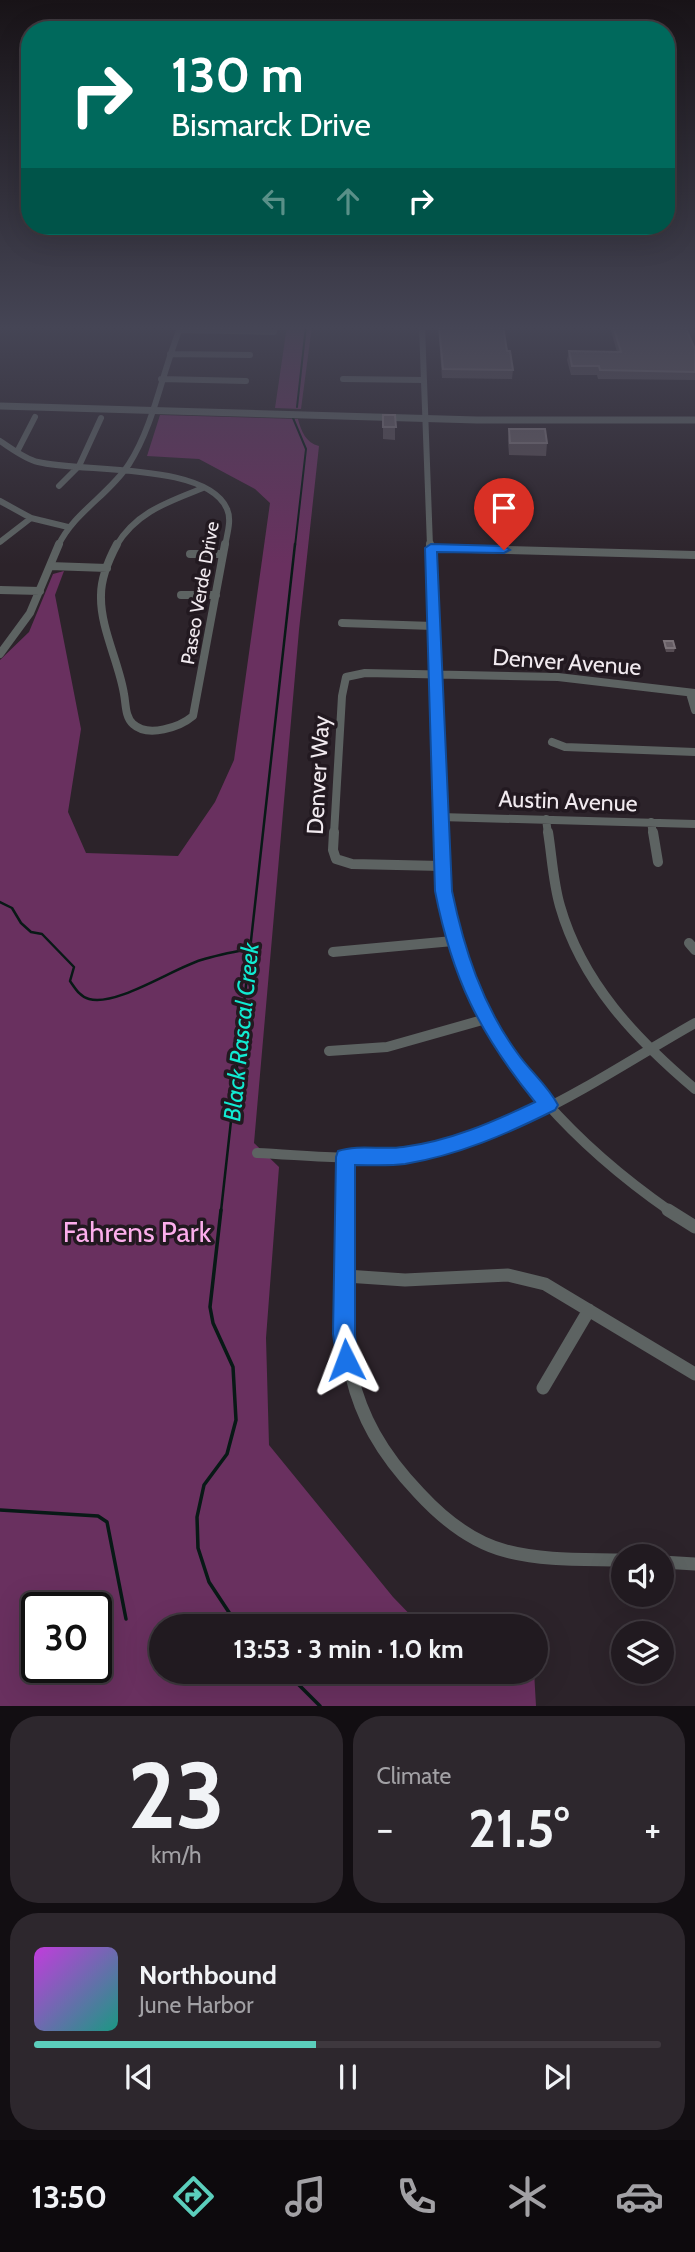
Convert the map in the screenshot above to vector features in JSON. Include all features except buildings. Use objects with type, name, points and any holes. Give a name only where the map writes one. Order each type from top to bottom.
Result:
[{"type":"street","points":[[23,406],[522,420],[634,416],[695,418]]},
{"type":"street","points":[[0,654],[4,646],[23,628],[68,527],[125,470],[136,451],[151,406]]},
{"type":"street","points":[[424,406],[442,866],[447,916],[453,941],[469,985],[486,1019],[515,1064],[548,1105],[608,1163],[695,1227]]},
{"type":"street","points":[[424,416],[674,420],[695,418]]},
{"type":"street","points":[[18,450],[35,417]]},
{"type":"street","points":[[59,486],[79,466],[100,418]]},
{"type":"street","name":"Paseo Verde Drive","points":[[0,441],[36,462],[184,478],[221,498],[228,506],[230,518],[194,714],[186,723],[168,729],[138,727],[127,716],[100,598],[107,568]]},
{"type":"street","points":[[50,566],[107,568],[118,538],[132,521],[166,502],[202,488]]},
{"type":"street","points":[[0,501],[31,518],[68,527]]},
{"type":"street","points":[[0,542],[31,518]]},
{"type":"street","points":[[431,548],[695,555]]},
{"type":"street","points":[[190,554],[223,554]]},
{"type":"street","points":[[0,590],[40,591]]},
{"type":"street","points":[[181,595],[216,596]]},
{"type":"street","points":[[342,623],[433,626]]},
{"type":"street","name":"Denver Way","points":[[435,674],[351,674],[343,682],[333,849],[336,859],[352,864],[442,866]]},
{"type":"street","name":"Denver Avenue","points":[[435,674],[571,678],[693,693]]},
{"type":"street","points":[[693,693],[695,710]]},
{"type":"street","points":[[552,742],[565,747],[695,752]]},
{"type":"street","name":"Austin Avenue","points":[[440,817],[695,824]]},
{"type":"street","points":[[546,819],[560,907],[570,934],[600,991],[649,1048],[695,1088]]},
{"type":"street","points":[[651,822],[658,862]]},
{"type":"street","points":[[333,952],[453,941]]},
{"type":"street","points":[[329,1051],[387,1047],[486,1019]]},
{"type":"street","points":[[257,1153],[345,1157],[402,1156],[448,1146],[491,1132],[548,1105],[695,1023]]},
{"type":"street","points":[[345,1157],[346,1360],[359,1404],[383,1448],[405,1478],[450,1524],[488,1546],[521,1555],[611,1559]]},
{"type":"street","points":[[346,1276],[405,1280],[508,1275],[545,1284],[695,1374]]},
{"type":"street","points":[[543,1388],[589,1310]]},
{"type":"street","points":[[674,1563],[695,1564]]},
{"type":"green space","points":[[275,406],[301,406],[301,409],[275,408]]},
{"type":"green space","name":"Fahrens Park","points":[[160,415],[298,419],[305,436],[319,446],[299,630],[254,1143],[279,1167],[266,1338],[269,1445],[409,1614],[149,1614],[149,1684],[535,1684],[536,1706],[0,1706],[0,660],[29,632],[53,574],[64,571],[55,595],[81,729],[68,812],[86,853],[178,856],[215,802],[234,760],[270,503],[255,489],[199,459],[147,456]]},
{"type":"waterway","name":"Black Rascal Creek","points":[[293,418],[306,449],[295,546]]},
{"type":"waterway","name":"Black Rascal Creek","points":[[221,1211],[295,544]]},
{"type":"waterway","points":[[0,902],[12,908],[21,923],[31,932],[42,934],[74,967],[70,981],[80,994],[89,999],[114,997],[201,960],[249,949]]},
{"type":"waterway","name":"Black Rascal Creek","points":[[221,1210],[210,1307],[213,1323],[233,1367],[236,1420],[227,1454],[204,1485],[197,1517],[198,1548],[209,1582],[230,1614]]},
{"type":"waterway","points":[[0,1510],[98,1516],[107,1522],[126,1619]]},
{"type":"waterway","name":"Black Rascal Creek","points":[[298,1684],[320,1706]]},
{"type":"route","points":[[346,1360],[345,1157],[402,1156],[448,1146],[491,1132],[548,1105],[511,1058],[477,1002],[453,941],[444,891],[431,548],[504,550]]}]
